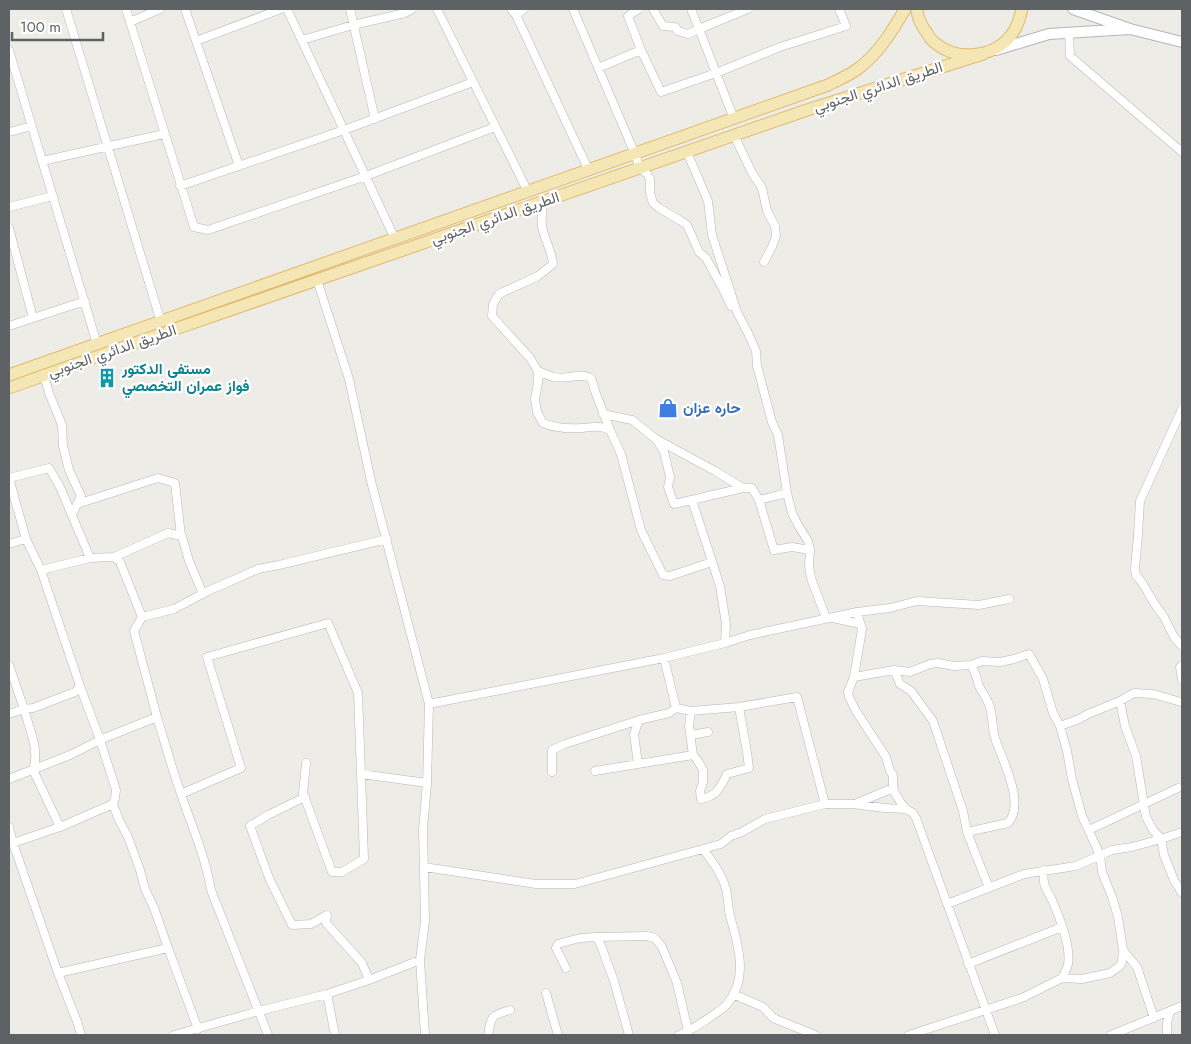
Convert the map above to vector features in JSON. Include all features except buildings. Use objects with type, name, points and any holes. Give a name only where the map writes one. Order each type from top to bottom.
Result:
[{"type":"main road","name":"الطريق الدائري الجنوبي","points":[[9,375],[828,85],[859,68],[879,50],[905,9]]},
{"type":"main road","points":[[917,9],[923,29],[934,42],[949,52],[966,56],[983,54]]},
{"type":"main road","name":"الطريق الدائري الجنوبي","points":[[9,388],[734,135],[983,54],[999,47],[1012,35],[1020,19],[1022,9]]},
{"type":"street","points":[[66,9],[161,322]]},
{"type":"street","points":[[126,9],[194,228],[208,230],[366,176],[495,127]]},
{"type":"street","points":[[130,22],[160,9]]},
{"type":"street","points":[[185,9],[239,166]]},
{"type":"street","points":[[196,41],[281,9]]},
{"type":"street","points":[[287,9],[395,239]]},
{"type":"street","points":[[350,9],[376,118]]},
{"type":"street","points":[[302,40],[353,25],[405,13],[412,9]]},
{"type":"street","points":[[437,9],[528,192]]},
{"type":"street","points":[[524,9],[513,12],[589,171]]},
{"type":"street","points":[[573,9],[640,168],[650,179],[650,193],[653,203],[687,225],[699,252],[706,258],[730,305],[737,312]]},
{"type":"street","points":[[639,9],[627,12],[641,50],[661,92],[716,73],[780,47],[846,26],[839,9]]},
{"type":"street","points":[[653,9],[663,26],[675,27],[688,34],[748,9]]},
{"type":"street","points":[[691,9],[734,119]]},
{"type":"street","points":[[1073,9],[1130,29],[1182,42]]},
{"type":"street","points":[[983,54],[1049,34],[1130,29]]},
{"type":"street","points":[[1069,33],[1070,56],[1182,152]]},
{"type":"street","points":[[9,50],[12,75],[32,126],[97,344]]},
{"type":"street","points":[[598,68],[641,50]]},
{"type":"street","points":[[180,186],[344,130],[473,82]]},
{"type":"street","points":[[9,132],[32,126]]},
{"type":"street","points":[[42,161],[164,134]]},
{"type":"street","points":[[734,135],[752,173],[762,188],[766,211],[775,226],[776,236],[764,262]]},
{"type":"street","points":[[687,152],[708,201],[712,235],[737,312],[756,351],[772,422],[778,435],[792,513],[808,541],[811,578],[826,618]]},
{"type":"street","points":[[9,207],[53,196]]},
{"type":"street","points":[[543,201],[542,224],[553,264],[538,276],[499,294],[493,304],[492,316],[530,358],[538,371],[535,399],[537,412],[543,423],[553,427],[581,428],[600,426],[610,430]]},
{"type":"street","points":[[9,228],[33,318]]},
{"type":"street","points":[[317,280],[349,380],[371,481],[430,704],[428,783],[423,829],[424,921],[420,960],[425,1035]]},
{"type":"street","points":[[9,326],[85,301]]},
{"type":"street","points":[[538,371],[554,377],[586,376],[591,378],[603,414],[621,454],[641,530],[662,575],[670,576],[712,562]]},
{"type":"street","points":[[44,375],[49,393],[62,424],[63,446],[69,470],[81,496],[72,515]]},
{"type":"street","points":[[1182,410],[1140,501],[1135,569],[1136,575],[1164,617],[1174,637],[1182,646]]},
{"type":"street","points":[[603,414],[632,420],[656,439],[743,488]]},
{"type":"street","points":[[656,439],[664,452],[670,477],[668,487],[674,504],[743,488],[752,488],[759,500],[774,550],[792,547],[810,550]]},
{"type":"street","points":[[90,558],[60,487],[49,468],[9,478],[26,539],[41,570],[116,790],[113,804],[128,837],[145,889],[154,908],[198,1028]]},
{"type":"street","points":[[77,504],[158,478],[175,483],[181,536],[188,562],[203,594]]},
{"type":"street","points":[[759,500],[787,493]]},
{"type":"street","points":[[692,500],[720,586],[726,624],[724,643]]},
{"type":"street","points":[[41,570],[90,558],[114,557],[168,533],[181,536]]},
{"type":"street","points":[[268,1035],[211,890],[201,848],[180,794],[157,717],[134,631],[142,617],[174,609],[258,569],[279,566],[387,538]]},
{"type":"street","points":[[9,544],[26,539]]},
{"type":"street","points":[[114,557],[120,562],[142,617]]},
{"type":"street","points":[[430,704],[664,658],[750,635],[917,601],[979,605],[1009,599]]},
{"type":"street","points":[[857,612],[862,629],[854,677],[849,689],[849,697],[886,757],[893,775],[895,793],[906,809],[913,813],[916,818],[995,1035]]},
{"type":"street","points":[[826,618],[860,624]]},
{"type":"street","points":[[180,794],[241,768],[207,656],[328,623],[358,693],[364,859],[342,872],[332,872],[303,793],[306,763]]},
{"type":"street","points":[[854,677],[894,670],[910,672],[938,663],[954,666],[971,665],[982,661],[1000,662],[1014,660],[1029,654],[1043,679],[1053,713],[1060,726],[1082,816],[1100,855],[1102,872],[1118,917],[1122,962],[1120,966],[1110,973],[1082,980],[1062,978],[1022,998],[909,1035]]},
{"type":"street","points":[[664,658],[676,708]]},
{"type":"street","points":[[9,665],[32,735],[35,763],[33,770],[60,827]]},
{"type":"street","points":[[967,832],[1008,823],[1015,809],[1008,773],[994,737],[987,698],[979,686],[971,665]]},
{"type":"street","points":[[1182,665],[1180,667],[1182,679]]},
{"type":"street","points":[[894,670],[900,684],[910,691],[933,721],[960,804],[967,832],[989,888]]},
{"type":"street","points":[[9,714],[33,708],[75,692],[80,686]]},
{"type":"street","points":[[1060,726],[1120,701],[1134,693],[1161,696],[1182,702]]},
{"type":"street","points":[[552,772],[552,750],[639,720],[669,713],[676,708],[691,711],[739,707],[797,697],[825,804]]},
{"type":"street","points":[[1120,701],[1125,726],[1136,756],[1146,817],[1161,840],[1164,855],[1174,880],[1182,892]]},
{"type":"street","points":[[691,711],[690,726],[693,755],[703,770],[701,799],[711,797],[719,789],[727,774],[749,768],[739,707]]},
{"type":"street","points":[[9,779],[157,717]]},
{"type":"street","points":[[638,764],[634,734],[639,720]]},
{"type":"street","points":[[691,735],[708,732]]},
{"type":"street","points":[[595,772],[693,755]]},
{"type":"street","points":[[361,774],[428,783]]},
{"type":"street","points":[[853,804],[893,788]]},
{"type":"street","points":[[1089,830],[1178,788]]},
{"type":"street","points":[[305,797],[250,826],[269,878],[292,925],[310,924],[327,915],[326,923],[362,963],[369,980]]},
{"type":"street","points":[[13,843],[60,827],[113,804]]},
{"type":"street","points":[[424,867],[536,884],[575,884],[721,844],[732,836],[765,819],[825,804],[853,804],[906,809]]},
{"type":"street","points":[[9,827],[81,1035]]},
{"type":"street","points":[[947,904],[1024,874],[1076,866],[1112,850],[1161,840],[1182,832]]},
{"type":"street","points":[[679,1035],[688,1034],[727,1004],[738,987],[741,968],[726,889],[718,870],[703,849]]},
{"type":"street","points":[[1044,870],[1042,880],[1062,927],[1069,958],[1068,967],[1062,978]]},
{"type":"street","points":[[968,964],[1062,927]]},
{"type":"street","points":[[566,968],[556,948],[558,944],[580,938],[596,937],[646,936],[655,938],[662,947],[678,982],[688,1034]]},
{"type":"street","points":[[596,937],[614,982],[629,1035]]},
{"type":"street","points":[[58,973],[168,948]]},
{"type":"street","points":[[1122,950],[1137,967],[1154,1018]]},
{"type":"street","points":[[174,1035],[327,994],[420,960]]},
{"type":"street","points":[[546,992],[558,1035]]},
{"type":"street","points":[[327,994],[333,1034]]},
{"type":"street","points":[[733,994],[763,1007],[773,1018],[814,1035]]},
{"type":"street","points":[[1111,1035],[1182,1006]]},
{"type":"street","points":[[488,1035],[493,1016],[510,1010]]},
{"type":"street","points":[[1167,1035],[1170,1011]]},
{"type":"place","name":"مستفى الدكتور فواز عمران التخصصي","points":[[107,378]]},
{"type":"place","name":"حاره عزان","points":[[668,408]]}]
